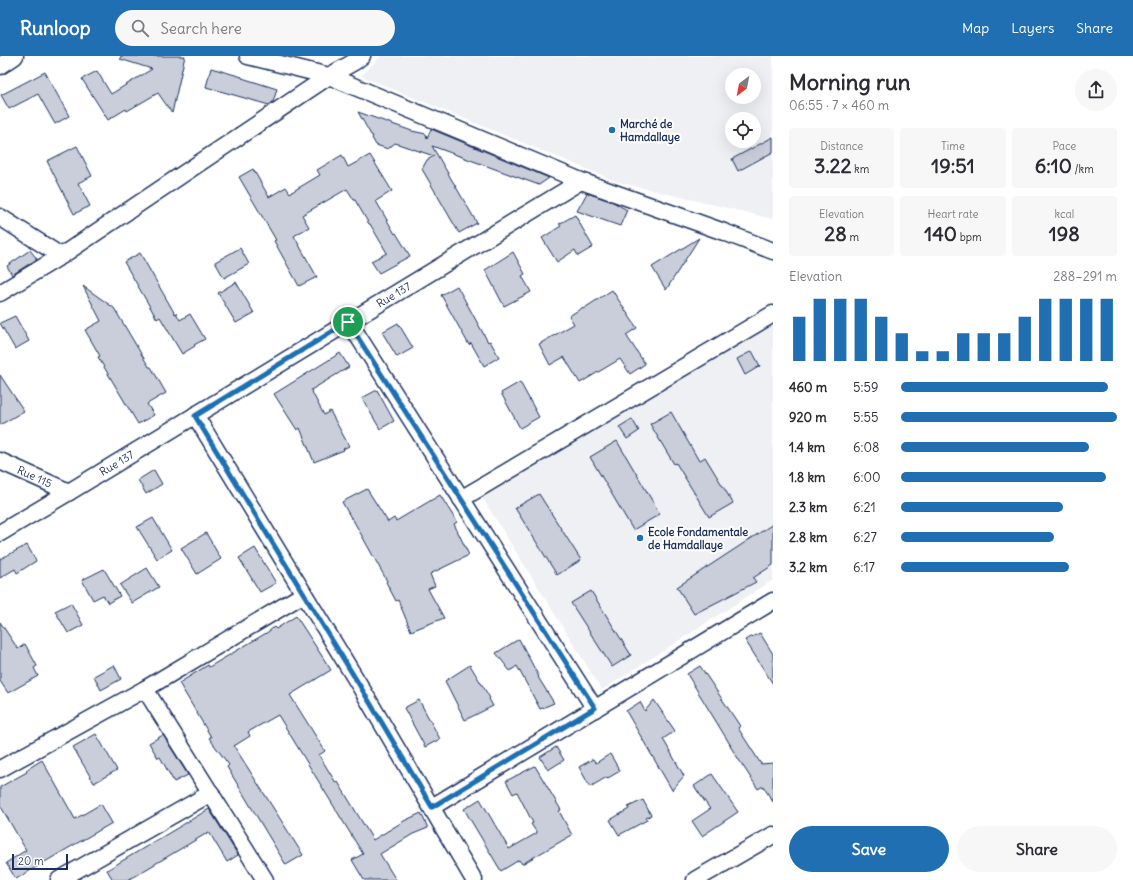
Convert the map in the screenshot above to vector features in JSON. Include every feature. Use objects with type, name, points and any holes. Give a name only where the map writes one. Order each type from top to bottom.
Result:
[{"type":"street","points":[[0,66],[15,56]]},
{"type":"street","points":[[248,56],[329,76],[582,181],[773,251]]},
{"type":"street","points":[[0,293],[62,256],[356,58]]},
{"type":"street","name":"Rue 137","points":[[0,533],[582,181]]},
{"type":"street","points":[[0,217],[62,256]]},
{"type":"street","points":[[461,499],[773,314]]},
{"type":"street","points":[[348,322],[595,708]]},
{"type":"street","points":[[195,416],[360,686],[474,880]]},
{"type":"street","name":"Rue 115","points":[[0,461],[69,492]]},
{"type":"street","points":[[0,769],[145,689],[304,594]]},
{"type":"street","points":[[432,807],[773,601]]},
{"type":"street","points":[[145,689],[265,880]]},
{"type":"street","points":[[59,880],[211,793]]},
{"type":"street","points":[[695,880],[773,835]]},
{"type":"shaded area","name":"Marché de Hamdallaye","points":[[381,56],[773,56],[773,219],[618,182],[361,76]]},
{"type":"shaded area","name":"Ecole Fondamentale de Hamdallaye","points":[[773,323],[773,580],[602,690],[482,497]]},
{"type":"building","points":[[121,56],[185,56],[172,113],[158,93],[108,120],[82,79],[97,71],[111,94],[152,69],[120,59]]},
{"type":"building","points":[[211,68],[277,89],[273,102],[269,105],[206,87]]},
{"type":"building","points":[[45,72],[69,116],[55,124],[38,94],[9,109],[1,95]]},
{"type":"building","points":[[358,112],[412,131],[426,134],[427,138],[431,129],[549,178],[539,185],[432,146],[477,223],[459,233],[422,169],[427,160],[434,156],[395,143],[388,149],[376,145],[372,138],[373,136]]},
{"type":"building","points":[[773,137],[773,152],[738,171],[732,159],[752,148],[761,148],[761,143]]},
{"type":"building","points":[[77,146],[92,176],[78,183],[90,206],[74,214],[47,161]]},
{"type":"building","points":[[342,155],[348,167],[370,155],[392,191],[376,201],[410,256],[379,273],[371,261],[387,253],[347,189],[302,215],[309,227],[294,236],[317,277],[299,286],[274,241],[276,240],[239,177],[253,169],[269,197],[286,187],[290,193],[320,175],[317,170]]},
{"type":"building","points":[[587,193],[613,202],[627,210],[620,226],[577,211]]},
{"type":"building","points":[[575,215],[593,247],[578,256],[575,250],[557,262],[542,238],[561,226],[559,224]]},
{"type":"building","points":[[699,238],[666,290],[652,267]]},
{"type":"building","points":[[240,248],[249,264],[224,278],[215,262]]},
{"type":"building","points":[[30,250],[37,259],[12,275],[7,266]]},
{"type":"building","points":[[513,252],[525,274],[522,276],[531,292],[504,306],[485,270]]},
{"type":"building","points":[[140,253],[175,314],[176,313],[180,320],[190,314],[205,339],[182,354],[160,317],[157,319],[124,262]]},
{"type":"building","points":[[236,282],[254,313],[236,323],[218,293]]},
{"type":"building","points":[[83,286],[114,308],[166,393],[147,404],[154,415],[138,424],[98,357],[100,356],[85,330],[101,321]]},
{"type":"building","points":[[457,286],[488,342],[490,341],[499,357],[484,366],[471,343],[469,345],[441,295]]},
{"type":"building","points":[[612,290],[637,328],[626,335],[645,364],[630,374],[620,359],[580,383],[564,357],[550,365],[539,344],[574,324],[569,316],[582,308],[583,309]]},
{"type":"building","points":[[15,316],[29,341],[15,349],[0,323]]},
{"type":"building","points":[[398,323],[413,348],[397,357],[382,332]]},
{"type":"building","points":[[752,351],[760,366],[745,375],[737,359]]},
{"type":"building","points":[[340,353],[349,367],[311,390],[324,415],[330,411],[349,446],[343,449],[344,450],[314,462],[300,428],[297,430],[274,394]]},
{"type":"building","points":[[0,375],[24,411],[0,425]]},
{"type":"building","points":[[520,382],[539,417],[520,428],[501,393]]},
{"type":"building","points":[[377,390],[394,421],[380,429],[362,398]]},
{"type":"building","points":[[671,412],[699,461],[705,457],[733,503],[709,517],[650,424]]},
{"type":"building","points":[[632,419],[639,431],[627,439],[619,427]]},
{"type":"building","points":[[617,441],[660,514],[633,530],[590,457]]},
{"type":"building","points":[[154,470],[162,484],[146,494],[138,480]]},
{"type":"building","points":[[367,489],[388,522],[394,518],[396,521],[440,495],[457,522],[454,524],[469,555],[430,574],[435,586],[428,589],[444,618],[411,631],[398,600],[396,601],[386,582],[387,581],[342,502]]},
{"type":"building","points":[[539,494],[581,560],[557,575],[515,508]]},
{"type":"building","points":[[153,518],[172,550],[157,559],[137,527]]},
{"type":"building","points":[[773,524],[773,565],[753,578],[756,582],[694,614],[677,587]]},
{"type":"building","points":[[206,533],[221,559],[197,574],[181,548]]},
{"type":"building","points":[[27,545],[36,561],[17,573],[15,569],[0,578],[0,559]]},
{"type":"building","points":[[255,548],[276,583],[260,592],[239,558]]},
{"type":"building","points":[[147,568],[159,587],[132,603],[120,585]]},
{"type":"building","points":[[104,569],[120,596],[108,603],[103,595],[93,600],[82,580]]},
{"type":"building","points":[[591,591],[631,655],[612,667],[571,603]]},
{"type":"building","points":[[71,603],[83,625],[68,633],[55,611]]},
{"type":"building","points":[[296,616],[331,670],[290,695],[325,751],[319,755],[336,783],[338,782],[373,840],[404,821],[421,813],[428,828],[413,834],[380,854],[396,880],[364,880],[352,860],[363,854],[278,715],[248,732],[250,736],[234,746],[303,855],[286,865],[227,767],[229,765],[209,738],[211,737],[179,683],[208,665],[209,667],[274,627],[276,629]]},
{"type":"building","points":[[0,622],[18,649],[25,644],[37,666],[34,668],[38,676],[8,693],[0,681]]},
{"type":"building","points":[[760,633],[773,654],[773,684],[745,640]]},
{"type":"building","points":[[519,639],[538,677],[554,703],[540,709],[517,666],[510,671],[496,653]]},
{"type":"building","points":[[114,665],[121,679],[101,690],[94,676]]},
{"type":"building","points":[[470,665],[490,698],[489,699],[493,706],[465,720],[445,681]]},
{"type":"building","points":[[700,666],[740,726],[738,728],[761,764],[773,763],[773,802],[763,786],[758,789],[730,746],[687,674]]},
{"type":"building","points":[[419,700],[440,739],[425,747],[404,708]]},
{"type":"building","points":[[654,700],[675,731],[663,739],[684,776],[672,790],[626,711],[640,702],[645,711]]},
{"type":"building","points":[[96,734],[117,770],[94,783],[73,747]]},
{"type":"building","points":[[163,735],[188,775],[174,782],[160,757],[158,758],[149,743]]},
{"type":"building","points":[[556,747],[564,760],[548,770],[540,757]]},
{"type":"building","points":[[610,754],[620,771],[590,787],[579,767],[593,759],[596,763]]},
{"type":"building","points":[[42,760],[75,819],[101,804],[112,823],[16,879],[6,863],[26,850],[0,805],[0,787],[27,772],[26,770]]},
{"type":"building","points":[[535,766],[561,810],[559,811],[572,835],[522,864],[519,860],[501,871],[464,809],[480,799],[509,849],[537,833],[531,824],[533,823],[517,792],[513,794],[506,781]]},
{"type":"building","points":[[712,774],[738,812],[702,836],[692,821],[710,809],[694,786]]},
{"type":"building","points":[[643,800],[651,815],[646,818],[647,820],[619,835],[610,820],[629,809],[628,807]]},
{"type":"building","points":[[209,809],[238,855],[227,862],[209,832],[128,880],[113,880],[107,870]]},
{"type":"place","name":"Marché de Hamdallaye","points":[[612,130]]},
{"type":"place","name":"Ecole Fondamentale de Hamdallaye","points":[[640,538]]},
{"type":"route","points":[[348,322],[595,708],[432,807],[195,416],[348,322]]}]
